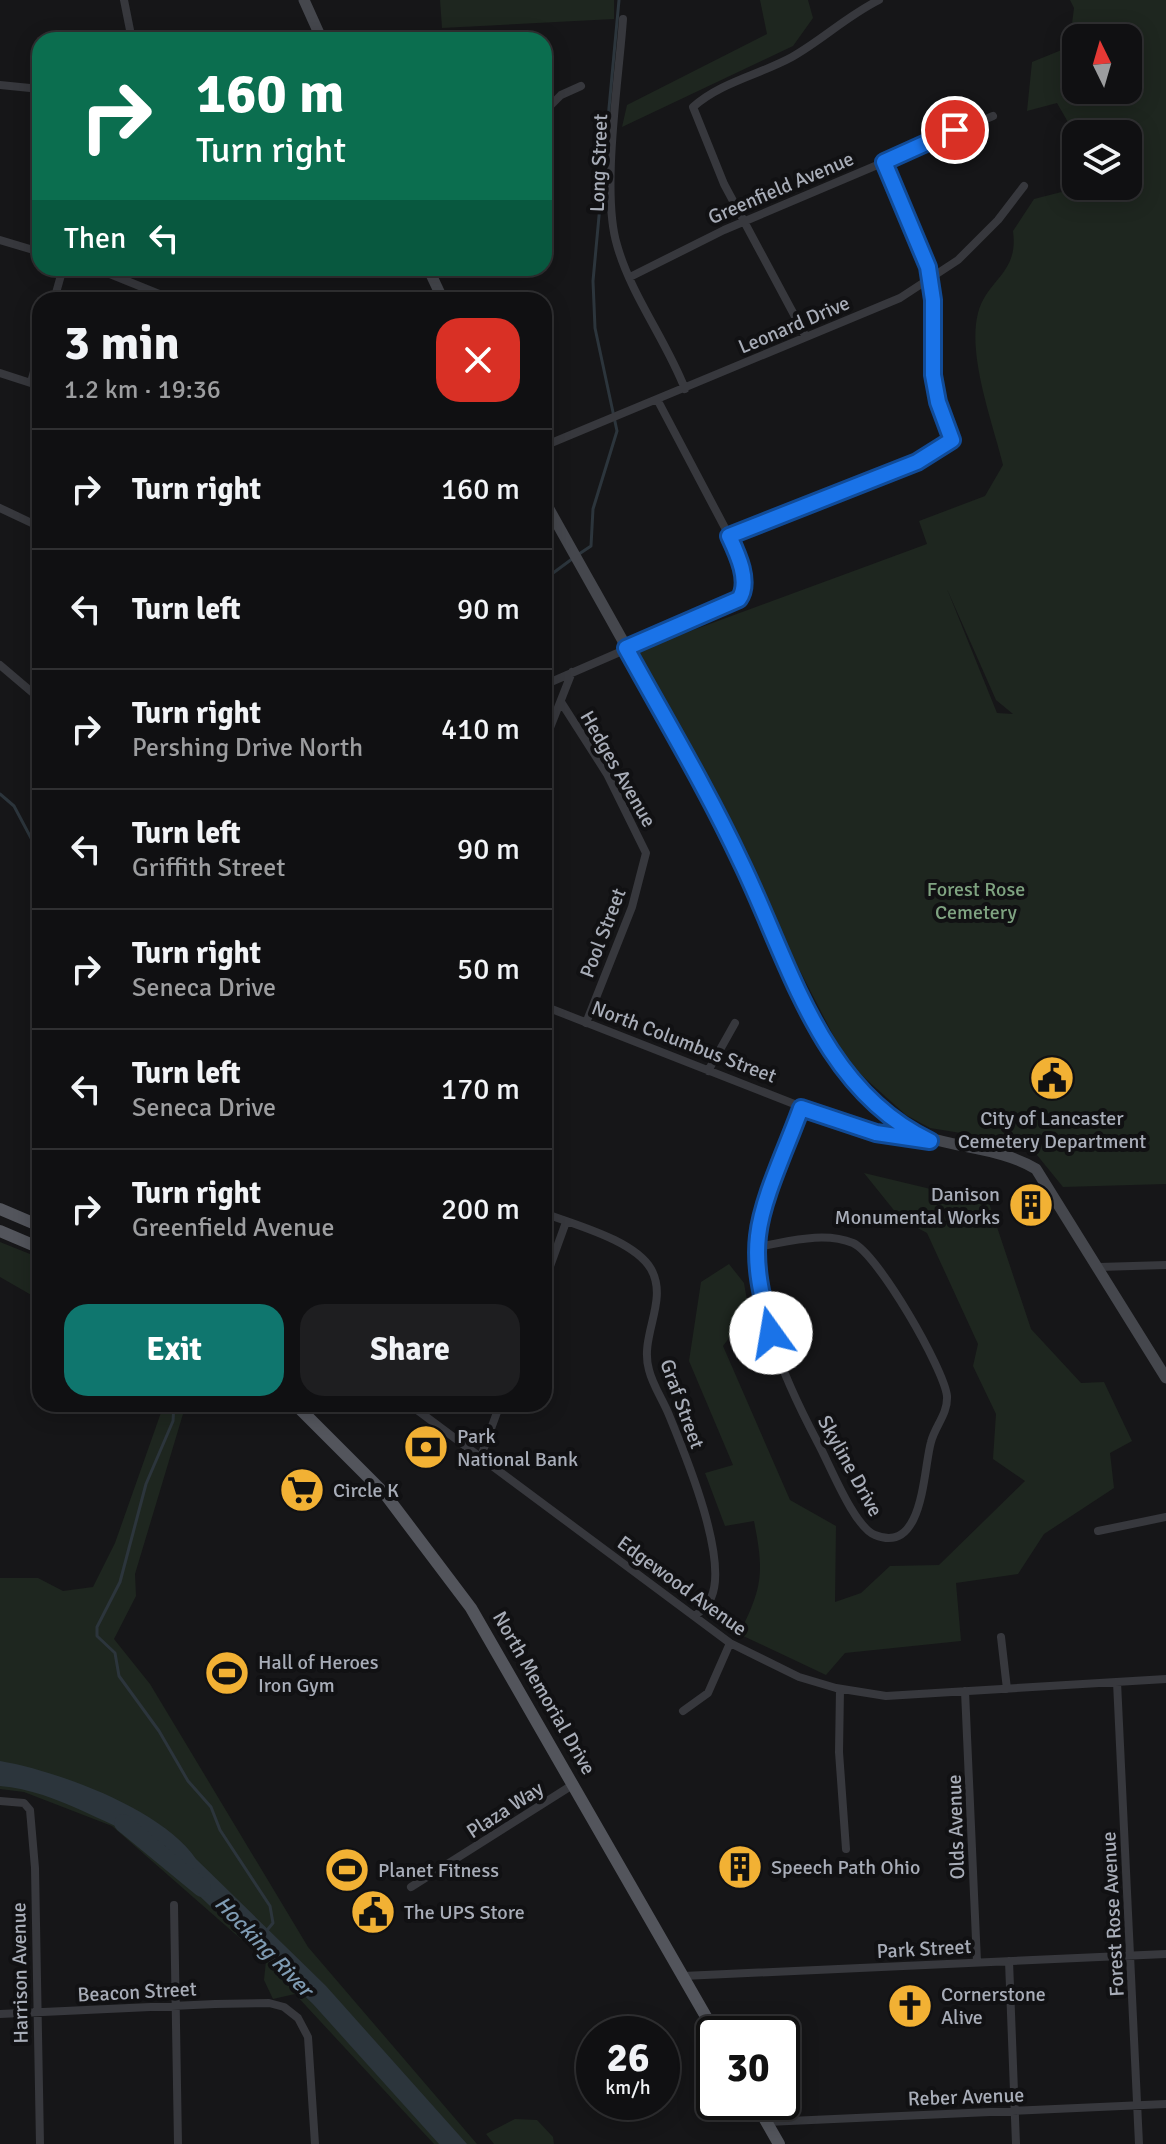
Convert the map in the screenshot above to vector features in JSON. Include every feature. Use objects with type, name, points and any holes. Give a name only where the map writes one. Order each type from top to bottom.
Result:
[{"type":"main road","points":[[304,0],[318,32]]},
{"type":"main road","points":[[552,515],[710,799],[741,861],[792,980],[834,1054],[869,1099],[890,1118],[930,1141]]},
{"type":"main road","name":"North Columbus Street","points":[[930,1141],[1011,1156],[1036,1169],[1166,1378]]},
{"type":"main road","points":[[0,1209],[32,1223]]},
{"type":"main road","points":[[0,1231],[32,1245]]},
{"type":"main road","name":"North Memorial Drive","points":[[303,1412],[385,1494],[448,1574],[509,1668],[706,2016]]},
{"type":"main road","points":[[767,2122],[779,2144]]},
{"type":"street","points":[[124,0],[130,32]]},
{"type":"street","points":[[806,337],[711,159],[693,107],[723,87],[796,55],[841,21],[879,0]]},
{"type":"street","name":"Long Street","points":[[623,19],[612,205],[614,236],[630,277],[662,336],[685,389]]},
{"type":"street","points":[[0,85],[32,88]]},
{"type":"street","points":[[552,104],[561,95],[581,86]]},
{"type":"street","name":"Greenfield Avenue","points":[[630,277],[745,221],[993,116]]},
{"type":"street","points":[[729,536],[917,462],[952,440],[938,402],[933,375],[931,280],[884,162]]},
{"type":"street","name":"Leonard Drive","points":[[552,443],[900,298],[931,280],[979,241],[1024,186]]},
{"type":"street","points":[[0,240],[32,250]]},
{"type":"street","points":[[115,276],[154,292]]},
{"type":"street","points":[[0,373],[32,383]]},
{"type":"street","points":[[552,681],[728,605],[744,593],[741,566],[729,536],[658,401]]},
{"type":"street","points":[[0,508],[32,523]]},
{"type":"street","points":[[0,665],[32,692]]},
{"type":"street","points":[[552,724],[572,672]]},
{"type":"street","name":"Hedges Avenue","points":[[561,702],[607,774],[646,853]]},
{"type":"street","name":"Pool Street","points":[[586,1023],[632,907],[646,853]]},
{"type":"street","name":"North Columbus Street","points":[[552,1009],[801,1108],[876,1133],[930,1141]]},
{"type":"street","points":[[708,1071],[735,1023]]},
{"type":"street","name":"Skyline Drive","points":[[757,1247],[830,1238],[855,1244],[866,1251],[883,1272],[944,1382],[947,1402],[931,1440],[917,1511],[908,1529],[895,1538],[876,1536],[857,1518],[789,1386],[764,1307],[757,1247],[764,1210],[801,1108]]},
{"type":"street","name":"Graf Street","points":[[552,1216],[632,1249],[652,1270],[657,1297],[647,1338],[647,1366],[685,1457],[713,1552],[714,1587],[711,1598],[695,1616]]},
{"type":"street","points":[[552,1261],[566,1222]]},
{"type":"street","points":[[1099,1267],[1166,1265]]},
{"type":"street","name":"Edgewood Avenue","points":[[419,1412],[730,1643],[779,1669],[840,1689],[886,1696],[1166,1679]]},
{"type":"street","points":[[480,1459],[497,1412]]},
{"type":"street","points":[[1098,1531],[1166,1517]]},
{"type":"street","points":[[1001,1637],[1007,1689]]},
{"type":"street","points":[[683,1711],[708,1693],[730,1643]]},
{"type":"street","name":"Forest Rose Avenue","points":[[1117,1682],[1139,2144]]},
{"type":"street","points":[[840,1689],[839,1752],[846,1849]]},
{"type":"street","name":"Olds Avenue","points":[[965,1691],[977,1962]]},
{"type":"street","name":"Plaza Way","points":[[411,1887],[574,1784]]},
{"type":"street","name":"Harrison Avenue","points":[[0,1801],[24,1803],[30,1810],[35,1868],[40,2144]]},
{"type":"street","points":[[174,1905],[178,2144]]},
{"type":"street","name":"Park Street","points":[[683,1976],[1166,1954]]},
{"type":"street","points":[[1009,1961],[1016,2144]]},
{"type":"street","name":"Beacon Street","points":[[0,2014],[276,2004],[298,2018],[308,2037],[315,2144]]},
{"type":"street","name":"Reber Avenue","points":[[767,2122],[1166,2104]]},
{"type":"green space","points":[[440,0],[614,0],[614,19],[442,28]]},
{"type":"green space","points":[[760,0],[808,0],[813,18],[793,46],[622,127],[627,105],[767,34]]},
{"type":"green space","name":"Forest Rose Cemetery","points":[[1070,0],[1166,0],[1166,1184],[1063,1187],[1028,1144],[930,1128],[906,1115],[847,1062],[781,934],[749,859],[636,651],[927,544],[919,521],[985,496],[1003,465],[978,369],[976,330],[982,301],[1011,257],[1013,231],[1034,199],[1062,192],[1062,200],[1142,200],[1142,120],[1067,120],[1057,103],[1027,111],[1032,62],[1062,50],[1062,104],[1142,104],[1142,24],[1072,24],[1074,8]],"holes":[[[947,589],[996,700],[1013,714],[997,713]]]},
{"type":"green space","points":[[864,1173],[989,1203],[1031,1329],[1081,1383],[1104,1382],[1132,1441],[1110,1453],[1114,1488],[1044,1534],[1018,1574],[956,1583],[961,1641],[845,1653],[826,1675],[739,1634],[757,1591],[759,1554],[754,1521],[725,1526],[705,1473],[733,1465],[689,1361],[701,1282],[729,1264],[744,1283],[749,1312],[723,1346],[790,1500],[836,1526],[835,1602],[861,1593],[890,1566],[939,1565],[1025,1481],[993,1459],[996,1414],[973,1366],[978,1344],[927,1233],[901,1219]]},
{"type":"green space","points":[[0,1242],[32,1255],[32,1295],[0,1277]]},
{"type":"green space","points":[[161,1412],[184,1412],[135,1574],[136,1596],[114,1639],[150,1684],[308,1947],[477,2144],[434,2144],[295,1994],[273,1999],[264,1980],[266,1961],[112,1826],[24,1792],[0,1789],[0,1578],[38,1578],[63,1591],[93,1587],[115,1543]]},
{"type":"green space","points":[[515,2119],[537,2120],[553,2137],[554,2144],[494,2144],[486,2134]]},
{"type":"water","points":[[0,1761],[79,1783],[107,1795],[159,1824],[180,1841],[326,1986],[467,2144],[439,2144],[313,2004],[187,1884],[165,1846],[43,1795],[0,1786]]},
{"type":"waterway","points":[[579,554],[591,546],[593,509],[617,431],[595,328],[593,281],[619,0]]},
{"type":"waterway","points":[[552,574],[572,559]]},
{"type":"waterway","points":[[0,794],[14,806],[32,840]]},
{"type":"waterway","points":[[174,1412],[173,1421],[146,1484],[120,1582],[97,1627],[97,1636],[115,1653],[119,1676],[159,1731],[188,1781],[211,1807],[220,1830],[270,1906],[273,1923],[268,1929]]},
{"type":"waterway","name":"Hocking River","points":[[123,1823],[202,1888]]},
{"type":"place","name":"City of Lancaster Cemetery Department","points":[[1052,1078]]},
{"type":"place","name":"Danison Monumental Works","points":[[1031,1205]]},
{"type":"place","name":"Park National Bank","points":[[426,1447]]},
{"type":"place","name":"Circle K","points":[[302,1490]]},
{"type":"place","name":"Hall of Heroes Iron Gym","points":[[227,1673]]},
{"type":"place","name":"Speech Path Ohio","points":[[740,1867]]},
{"type":"place","name":"Planet Fitness","points":[[347,1870]]},
{"type":"place","name":"The UPS Store","points":[[373,1912]]},
{"type":"place","name":"Cornerstone Alive","points":[[910,2006]]},
{"type":"route","points":[[771,1333],[757,1265],[758,1238],[764,1210],[801,1108],[876,1133],[930,1141],[890,1118],[869,1099],[834,1054],[792,980],[741,861],[710,799],[626,648],[739,599],[744,593],[741,566],[729,536],[917,462],[952,440],[938,402],[933,375],[933,300],[928,267],[884,162],[955,130]]}]
